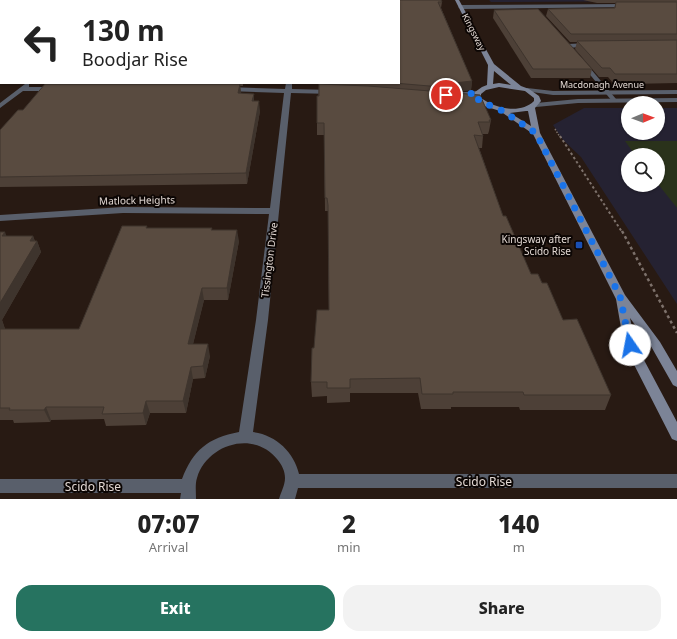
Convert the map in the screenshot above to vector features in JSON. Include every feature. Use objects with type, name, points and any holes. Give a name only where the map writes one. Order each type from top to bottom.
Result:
[{"type":"main road","name":"Kingsway","points":[[457,0],[491,65],[519,88]]},
{"type":"main road","points":[[491,65],[490,86],[477,93],[478,99],[501,110],[536,133]]},
{"type":"main road","name":"Kingsway","points":[[490,86],[499,85],[527,90]]},
{"type":"main road","points":[[501,110],[517,110],[533,107],[538,101],[537,97],[527,90]]},
{"type":"main road","points":[[533,107],[536,133],[620,296],[656,345],[677,382]]},
{"type":"main road","points":[[620,296],[630,345],[677,434]]},
{"type":"street","points":[[462,9],[625,10],[633,8],[620,6],[534,9]]},
{"type":"street","points":[[620,6],[625,10]]},
{"type":"street","points":[[534,9],[541,16]]},
{"type":"street","points":[[563,40],[573,52]]},
{"type":"street","points":[[568,46],[599,45]]},
{"type":"street","points":[[578,57],[614,100]]},
{"type":"street","points":[[0,106],[23,89],[27,84]]},
{"type":"street","points":[[218,89],[289,87],[344,93]]},
{"type":"street","name":"Tissington Drive","points":[[245,437],[262,320],[289,87]]},
{"type":"street","points":[[23,89],[62,89]]},
{"type":"street","name":"Macdonagh Avenue","points":[[527,90],[553,93],[677,92]]},
{"type":"street","points":[[477,93],[445,97],[482,102]]},
{"type":"street","name":"Macdonagh Avenue","points":[[533,107],[559,102],[677,100]]},
{"type":"street","name":"Matlock Heights","points":[[0,218],[123,210],[274,212]]},
{"type":"street","points":[[187,492],[190,470],[200,457],[218,444],[228,439],[245,437],[260,439],[273,445],[284,454],[290,467],[292,481],[287,499]]},
{"type":"street","name":"Scido Rise","points":[[292,481],[677,481]]},
{"type":"street","name":"Scido Rise","points":[[0,486],[187,492]]},
{"type":"path","points":[[559,102],[561,105],[548,116],[628,241],[677,333]]},
{"type":"shaded area","points":[[489,0],[677,0],[677,1],[491,2]]},
{"type":"shaded area","points":[[584,108],[621,108],[621,140],[665,140],[665,108],[677,108],[677,304],[581,157],[563,140],[553,125]]},
{"type":"green space","points":[[625,141],[677,141],[677,208],[664,192],[665,148],[630,148]]},
{"type":"building","points":[[400,0],[441,0],[442,2],[438,2],[472,81],[454,83],[451,86],[453,88],[400,84]]},
{"type":"building","points":[[616,2],[677,2],[677,34],[571,34],[548,9],[615,8]]},
{"type":"building","points":[[538,9],[592,69],[533,69],[494,10]]},
{"type":"building","points":[[677,40],[677,74],[615,74],[610,68],[602,68],[577,41]]},
{"type":"building","points":[[45,84],[240,84],[238,93],[254,94],[252,101],[259,101],[246,173],[0,177],[0,130],[18,110],[23,110]]},
{"type":"building","points":[[319,84],[368,86],[480,95],[491,120],[489,120],[490,122],[478,122],[483,136],[474,135],[503,216],[506,216],[531,274],[538,274],[542,283],[547,283],[563,320],[577,319],[611,395],[524,395],[523,392],[453,392],[453,394],[422,394],[420,378],[350,379],[350,388],[327,388],[327,382],[311,382],[312,348],[314,348],[317,310],[329,310],[328,205],[327,198],[325,198],[324,123],[317,123],[317,96],[319,96]]},
{"type":"building","points":[[122,226],[237,230],[227,288],[202,288],[188,344],[208,344],[203,366],[191,367],[183,401],[146,401],[143,413],[102,414],[104,407],[46,407],[44,410],[9,410],[10,408],[0,408],[0,329],[79,329]]},
{"type":"building","points":[[0,232],[5,232],[2,236],[33,236],[30,241],[37,241],[0,303]]},
{"type":"place","name":"Kingsway after Scido Rise","points":[[579,245]]},
{"type":"route","points":[[446,95],[477,93],[478,99],[482,102],[501,110],[536,133],[620,296],[630,345]]}]
